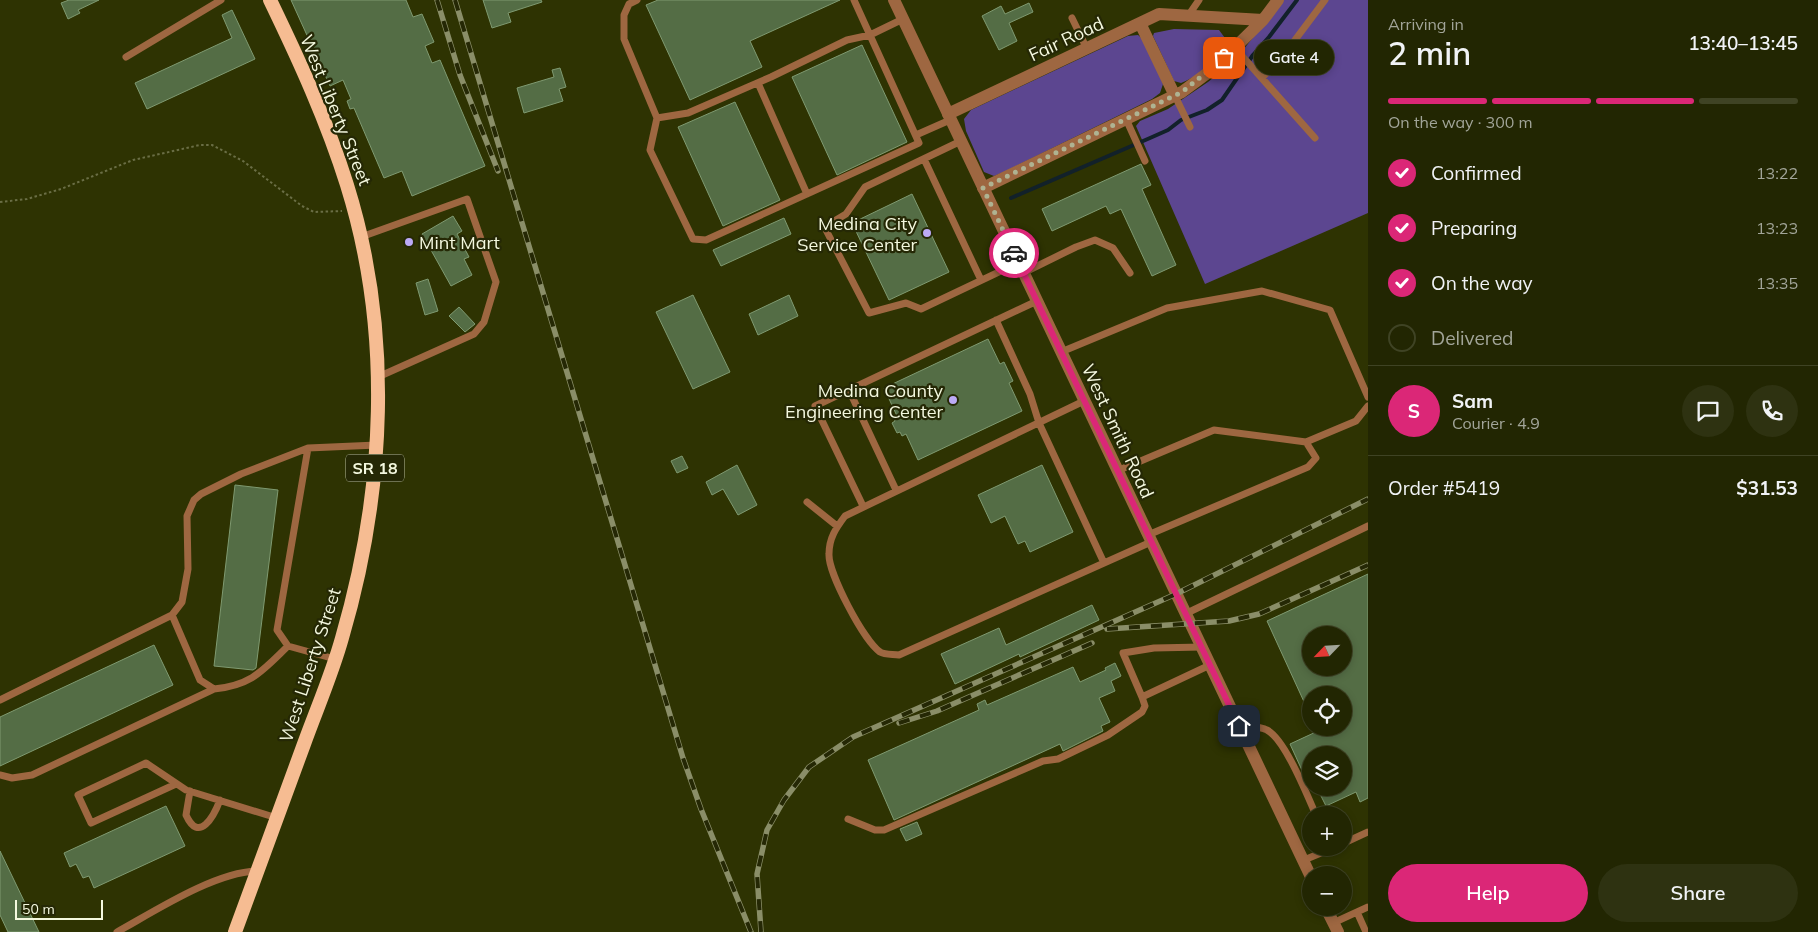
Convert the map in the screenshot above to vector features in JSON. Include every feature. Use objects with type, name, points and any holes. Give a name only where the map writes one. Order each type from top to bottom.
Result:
[{"type":"highway","name":"West Liberty Street","points":[[235,932],[336,659],[354,595],[364,550],[376,445],[378,377],[375,323],[361,237],[336,150],[320,108],[270,0]]},
{"type":"street","name":"West Smith Road","points":[[894,0],[1306,866]]},
{"type":"street","points":[[983,188],[1175,96],[1213,69],[1263,20],[1278,0]]},
{"type":"street","name":"Fair Road","points":[[949,117],[1159,14],[1263,20]]},
{"type":"street","points":[[1140,23],[1175,96]]},
{"type":"lane","points":[[126,57],[221,0]]},
{"type":"lane","points":[[638,0],[628,2],[624,14],[624,39],[657,118],[650,150],[693,239],[706,240],[919,142],[854,0]]},
{"type":"lane","points":[[1188,16],[1199,0]]},
{"type":"lane","points":[[1262,78],[1286,52],[1325,0]]},
{"type":"lane","points":[[1072,18],[1087,50]]},
{"type":"lane","points":[[657,118],[688,113],[758,83],[847,40],[870,35],[903,19]]},
{"type":"lane","points":[[1235,48],[1315,138]]},
{"type":"lane","points":[[758,83],[807,194]]},
{"type":"lane","points":[[1175,96],[1190,127]]},
{"type":"lane","points":[[916,135],[949,117]]},
{"type":"lane","points":[[1126,119],[1145,161]]},
{"type":"lane","points":[[961,141],[865,187],[846,214],[831,223],[826,230],[869,313],[906,303],[921,309],[981,280],[1021,268],[1095,240],[1113,248],[1130,273]]},
{"type":"lane","points":[[924,159],[981,280]]},
{"type":"lane","points":[[361,237],[467,199],[496,282],[484,322],[474,334],[378,377]]},
{"type":"lane","points":[[1061,352],[1167,308],[1262,291],[1330,310],[1368,396]]},
{"type":"lane","points":[[863,506],[815,406],[1037,301]]},
{"type":"lane","points":[[996,320],[1030,394],[1039,423],[1104,563]]},
{"type":"lane","points":[[849,390],[896,490]]},
{"type":"lane","points":[[1084,401],[845,516],[831,535],[828,555],[832,574],[869,643],[882,654],[899,655],[915,649],[1308,467],[1316,458],[1306,442]]},
{"type":"lane","points":[[1117,471],[1214,430],[1306,442],[1356,421],[1368,406]]},
{"type":"lane","points":[[0,700],[172,615],[182,602],[188,569],[187,516],[194,500],[201,494],[241,474],[308,448],[376,445]]},
{"type":"lane","points":[[308,448],[277,630],[288,646],[336,659]]},
{"type":"lane","points":[[807,502],[838,526]]},
{"type":"lane","points":[[1185,614],[1368,526]]},
{"type":"lane","points":[[172,615],[200,680],[214,689]]},
{"type":"lane","points":[[0,775],[12,778],[32,775],[214,689],[236,686],[258,675],[288,646]]},
{"type":"lane","points":[[848,819],[875,830],[884,830],[1044,761],[1058,759],[1108,735],[1142,712],[1145,706],[1123,653],[1154,648],[1202,647]]},
{"type":"lane","points":[[1142,697],[1210,665]]},
{"type":"lane","points":[[1239,726],[1266,729],[1274,736],[1287,754],[1312,806]]},
{"type":"lane","points":[[176,784],[91,823],[78,795],[146,763],[176,784],[190,791],[277,818]]},
{"type":"lane","points":[[190,791],[186,815],[191,824],[196,826],[205,826],[210,822],[220,800]]},
{"type":"lane","points":[[1352,839],[1368,832]]},
{"type":"lane","points":[[1304,860],[1314,856]]},
{"type":"lane","points":[[117,932],[149,914],[234,873],[258,871]]},
{"type":"lane","points":[[1335,927],[1368,907]]},
{"type":"lane","points":[[1357,912],[1366,932]]},
{"type":"path","points":[[0,202],[27,199],[133,160],[200,145],[212,145],[243,161],[302,206],[314,212],[328,213],[354,209]]},
{"type":"shaded area","points":[[1283,0],[1368,0],[1368,213],[1205,284],[1136,126],[1140,121],[1168,109],[1208,82],[1235,60]]},
{"type":"shaded area","points":[[1174,29],[1219,30],[1228,42],[1221,54],[1209,66],[1181,83],[1174,81],[1153,36],[1154,33]]},
{"type":"shaded area","points":[[1138,35],[1146,42],[1163,84],[1160,93],[1152,99],[1004,172],[994,176],[984,172],[966,131],[964,119],[971,110],[1128,36]]},
{"type":"building","points":[[69,0],[99,0],[78,10],[80,13],[68,19],[61,3]]},
{"type":"building","points":[[291,0],[406,0],[413,17],[422,14],[434,42],[425,46],[432,63],[440,60],[485,166],[412,196],[402,171],[384,178],[354,108],[350,109],[347,101],[351,99],[343,80],[330,86]]},
{"type":"building","points":[[483,0],[541,0],[542,2],[508,13],[511,22],[492,28]]},
{"type":"building","points":[[658,0],[840,0],[750,41],[762,67],[690,100],[646,5]]},
{"type":"building","points":[[1029,3],[1033,12],[1009,23],[1017,41],[999,50],[982,16],[1001,6],[1005,14]]},
{"type":"building","points":[[232,10],[255,59],[147,109],[135,83],[232,38],[222,15]]},
{"type":"building","points":[[862,45],[907,142],[837,175],[792,77]]},
{"type":"building","points":[[560,68],[566,87],[559,89],[563,101],[524,113],[517,88],[554,77],[552,70]]},
{"type":"building","points":[[735,102],[780,200],[723,226],[678,127]]},
{"type":"building","points":[[1141,164],[1151,185],[1142,189],[1176,265],[1152,276],[1121,209],[1110,214],[1106,206],[1052,231],[1042,209]]},
{"type":"building","points":[[912,194],[949,272],[889,300],[852,223]]},
{"type":"building","points":[[453,216],[462,231],[457,234],[469,257],[464,259],[472,275],[451,286],[422,234]]},
{"type":"building","points":[[784,218],[791,234],[721,266],[713,250]]},
{"type":"building","points":[[428,279],[438,311],[425,315],[416,283]]},
{"type":"building","points":[[693,295],[730,372],[693,389],[656,312]]},
{"type":"building","points":[[789,295],[798,316],[758,335],[749,314]]},
{"type":"building","points":[[459,307],[475,324],[465,332],[449,316]]},
{"type":"building","name":"Medina County Engineering Center","points":[[988,339],[1000,364],[1004,362],[1013,381],[1009,383],[1022,411],[918,460],[906,434],[902,436],[900,432],[897,433],[892,423],[897,416],[884,388]]},
{"type":"building","points":[[682,456],[688,468],[677,473],[671,461]]},
{"type":"building","points":[[737,465],[757,505],[738,515],[723,489],[712,495],[706,482]]},
{"type":"building","points":[[1042,465],[1073,532],[1030,552],[1025,541],[1018,544],[1005,516],[991,523],[978,495]]},
{"type":"building","points":[[235,485],[278,490],[256,668],[253,670],[214,666]]},
{"type":"building","points":[[1368,574],[1368,798],[1360,802],[1356,792],[1352,794],[1352,746],[1302,746],[1302,770],[1290,744],[1307,736],[1352,736],[1352,686],[1302,686],[1302,697],[1267,621]]},
{"type":"building","points":[[1092,605],[1099,620],[1020,657],[1019,654],[955,684],[941,654],[999,628],[1006,645]]},
{"type":"building","points":[[154,645],[173,685],[0,766],[0,717]]},
{"type":"building","points":[[1115,663],[1121,676],[1111,681],[1115,691],[1099,698],[1110,722],[1101,726],[1103,731],[1063,751],[1060,744],[894,820],[868,760],[979,710],[977,704],[985,700],[987,705],[1073,667],[1080,682],[1106,670],[1105,668]]},
{"type":"building","points":[[1321,796],[1347,796],[1326,806]]},
{"type":"building","points":[[166,806],[185,846],[94,888],[89,876],[83,878],[76,864],[70,867],[64,853]]},
{"type":"building","points":[[917,822],[922,834],[906,841],[900,829]]},
{"type":"building","points":[[0,851],[39,932],[8,932],[0,915]]},
{"type":"waterway","points":[[1011,198],[1168,130],[1181,120],[1207,110],[1222,100],[1253,55],[1297,0]]},
{"type":"railway","points":[[437,0],[460,75],[498,171]]},
{"type":"railway","points":[[455,0],[683,758],[701,809],[751,932]]},
{"type":"railway","points":[[761,932],[757,874],[767,830],[784,800],[809,767],[853,737],[1176,594],[1368,499]]},
{"type":"railway","points":[[1107,629],[1229,621],[1259,614],[1368,565]]},
{"type":"railway","points":[[899,723],[937,711],[1092,643]]},
{"type":"way so far","points":[[1014,253],[983,188],[1175,96],[1213,69],[1224,58]]},
{"type":"place","name":"Gate 4","points":[[1224,58]]},
{"type":"place","name":"Medina City Service Center","points":[[927,233]]},
{"type":"place","name":"Mint Mart","points":[[409,242]]},
{"type":"place","name":"Medina County Engineering Center","points":[[953,400]]},
{"type":"route","points":[[1014,253],[1239,726]]}]
